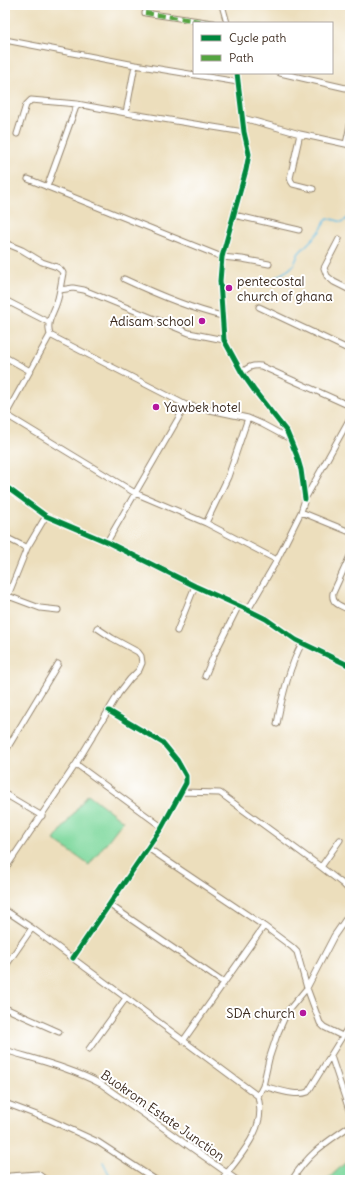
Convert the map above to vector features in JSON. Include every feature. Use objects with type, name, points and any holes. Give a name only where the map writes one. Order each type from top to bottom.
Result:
[{"type":"street","points":[[222,5],[227,22]]},
{"type":"street","points":[[145,13],[207,22]]},
{"type":"street","points":[[5,40],[135,65],[238,82]]},
{"type":"street","points":[[126,113],[135,65]]},
{"type":"street","points":[[237,74],[244,132],[249,154],[222,257],[220,281],[224,340],[242,373],[287,432],[298,456],[305,500]]},
{"type":"street","points":[[284,74],[350,89]]},
{"type":"street","points":[[17,134],[26,105],[31,100],[77,104],[244,132]]},
{"type":"street","points":[[47,187],[77,104]]},
{"type":"street","points":[[243,118],[300,134],[348,145],[350,125]]},
{"type":"street","points":[[300,134],[290,178],[293,184],[314,189]]},
{"type":"street","points":[[28,179],[222,257],[269,264]]},
{"type":"street","points":[[234,214],[299,230]]},
{"type":"street","points":[[338,239],[324,268],[327,276],[334,282],[350,290]]},
{"type":"street","points":[[5,243],[61,270],[63,274],[56,305],[48,322],[50,335],[186,405],[248,418],[290,439]]},
{"type":"street","points":[[124,279],[164,298],[201,311],[222,316]]},
{"type":"street","points":[[60,290],[73,288],[84,290],[190,333],[224,340]]},
{"type":"street","points":[[5,300],[48,322]]},
{"type":"street","points":[[258,306],[350,350]]},
{"type":"street","points":[[50,335],[5,415],[136,493],[206,523],[277,560]]},
{"type":"street","points":[[5,357],[30,371]]},
{"type":"street","points":[[242,373],[248,367],[254,365],[261,366],[350,406]]},
{"type":"street","points":[[107,542],[186,405]]},
{"type":"street","points":[[206,523],[228,477],[248,418]]},
{"type":"street","points":[[248,610],[277,560],[301,512],[305,500],[350,418]]},
{"type":"street","points":[[5,486],[46,516],[107,542],[195,586],[239,605],[266,619],[292,638],[350,666]]},
{"type":"street","points":[[301,512],[350,532]]},
{"type":"street","points":[[5,603],[27,548],[46,516]]},
{"type":"street","points":[[5,537],[27,548]]},
{"type":"street","points":[[350,556],[332,598],[334,602],[350,610]]},
{"type":"street","points":[[177,631],[195,586]]},
{"type":"street","points":[[8,596],[40,608],[58,610]]},
{"type":"street","points":[[205,676],[239,605]]},
{"type":"street","points":[[5,869],[42,816],[109,710],[142,663],[142,656],[138,652],[97,628]]},
{"type":"street","points":[[277,724],[281,700],[287,680],[302,643]]},
{"type":"street","points":[[5,752],[58,664]]},
{"type":"street","points":[[73,958],[162,827],[186,783],[186,776],[177,760],[163,743],[109,710]]},
{"type":"street","points":[[76,764],[162,827]]},
{"type":"street","points":[[181,792],[220,793],[321,867],[350,891]]},
{"type":"street","points":[[5,794],[42,816]]},
{"type":"street","points":[[321,867],[340,840]]},
{"type":"street","points":[[148,848],[264,926],[292,947],[297,952],[307,988],[320,1023],[324,1027],[342,1036]]},
{"type":"street","points":[[110,904],[224,982]]},
{"type":"street","points":[[5,910],[73,958],[258,1096]]},
{"type":"street","points":[[221,1180],[251,1140],[258,1124],[260,1105],[258,1096],[263,1086],[276,1035],[287,1012],[307,988],[334,936],[350,913]]},
{"type":"street","points":[[183,1041],[264,926]]},
{"type":"street","points":[[5,967],[32,928]]},
{"type":"street","points":[[89,1049],[126,998]]},
{"type":"street","points":[[5,1008],[60,1032]]},
{"type":"street","points":[[263,1086],[297,1094],[308,1092],[350,1024]]},
{"type":"street","name":"Buokrom Estate Junction","points":[[5,1050],[89,1077],[237,1180]]},
{"type":"street","points":[[331,1056],[350,1113]]},
{"type":"street","points":[[5,1103],[50,1120],[98,1142],[156,1180]]},
{"type":"street","points":[[292,1180],[310,1156],[323,1144],[350,1126]]},
{"type":"street","points":[[6,1175],[38,1174],[46,1180]]},
{"type":"green space","points":[[88,794],[123,821],[89,865],[54,840]]},
{"type":"green space","points":[[349,1160],[350,1180],[326,1180],[343,1165]]},
{"type":"waterway","points":[[272,280],[294,265],[298,254],[320,231],[326,219],[328,218],[342,222],[350,217]]},
{"type":"waterway","points":[[103,1162],[112,1180]]},
{"type":"marked path","points":[[145,13],[206,22]]},
{"type":"cycle path","points":[[237,74],[244,132],[249,154],[222,257],[220,281],[224,340],[242,373],[287,432],[301,470],[305,499]]},
{"type":"cycle path","points":[[5,486],[46,516],[107,542],[195,586],[248,610],[266,619],[296,640],[350,666]]},
{"type":"cycle path","points":[[73,958],[162,827],[186,783],[186,776],[177,760],[163,743],[109,711]]},
{"type":"place","name":"pentecostal church of ghana","points":[[229,288]]},
{"type":"place","name":"Adisam school","points":[[202,321]]},
{"type":"place","name":"Yawbek hotel","points":[[156,407]]},
{"type":"place","name":"SDA church","points":[[303,1013]]}]
